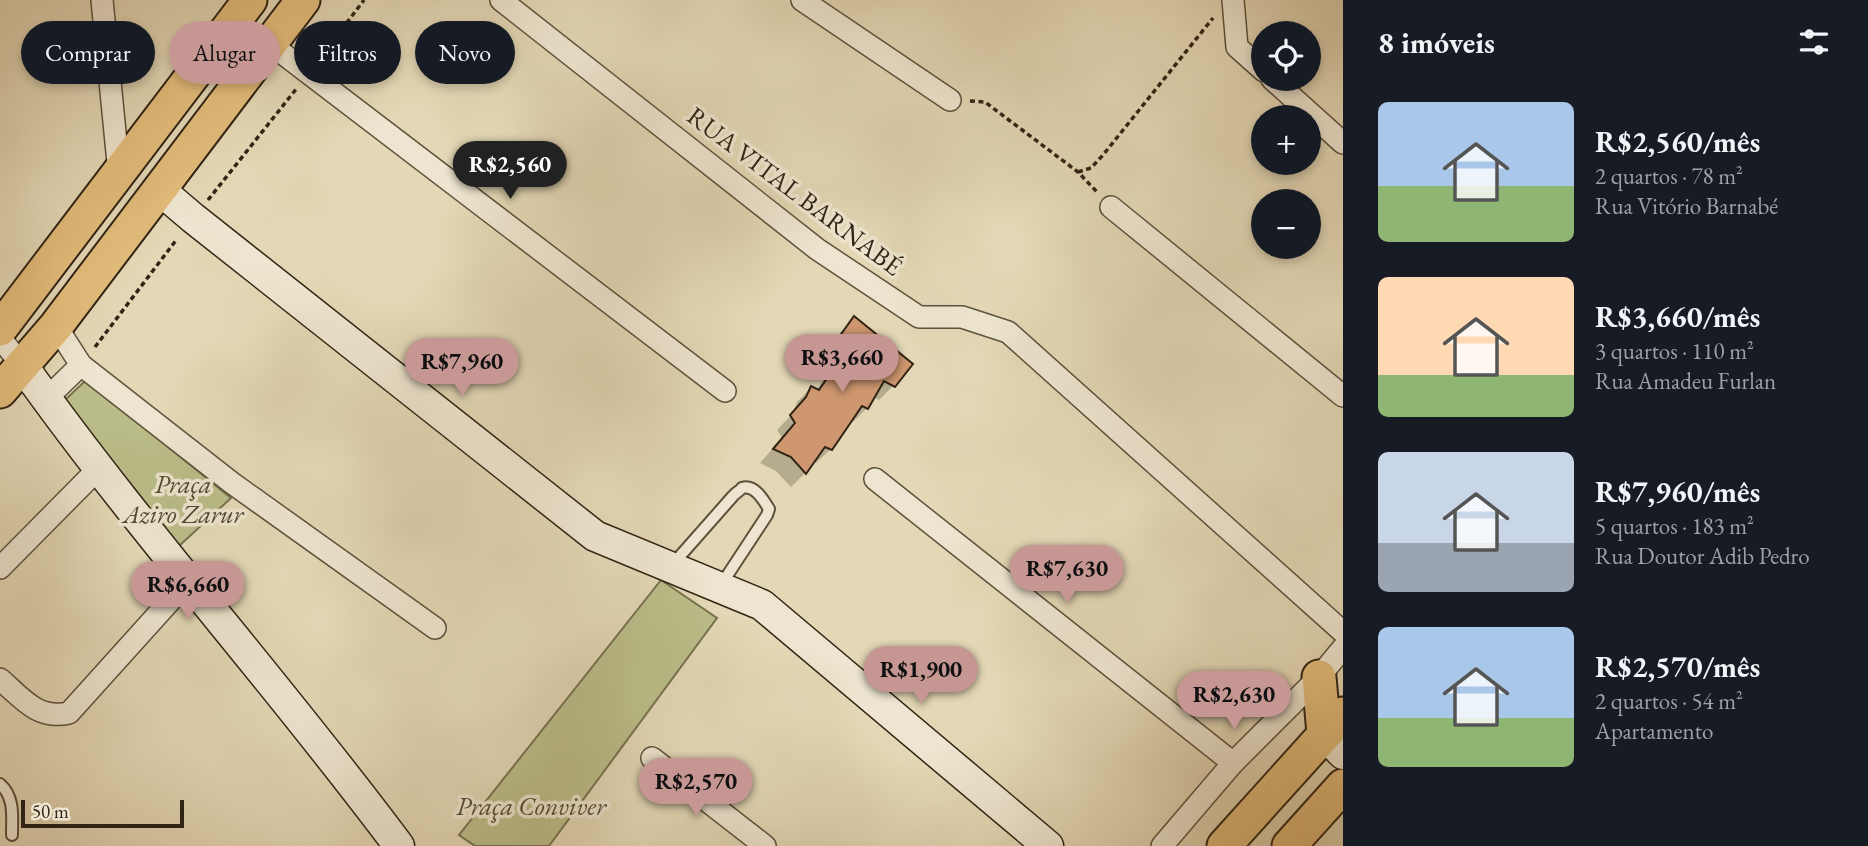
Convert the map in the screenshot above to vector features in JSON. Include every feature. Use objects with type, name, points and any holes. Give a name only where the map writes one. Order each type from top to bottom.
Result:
[{"type":"main road","points":[[0,329],[250,0]]},
{"type":"main road","points":[[280,29],[303,0]]},
{"type":"main road","points":[[0,391],[56,326],[239,84]]},
{"type":"main road","points":[[160,190],[595,536],[762,606],[1048,846]]},
{"type":"main road","points":[[22,365],[98,469],[347,777],[399,846]]},
{"type":"main road","points":[[1224,846],[1337,734],[1319,677]]},
{"type":"main road","points":[[1289,846],[1343,786]]},
{"type":"street","points":[[102,0],[119,173]]},
{"type":"street","name":"RUA VITAL BARNABÉ","points":[[501,0],[817,249],[919,317],[962,317],[1008,332],[1343,632]]},
{"type":"street","points":[[802,0],[950,100]]},
{"type":"street","points":[[1225,5],[1237,47],[1251,59]]},
{"type":"street","points":[[280,52],[294,63]]},
{"type":"street","points":[[321,84],[725,391]]},
{"type":"street","points":[[1285,91],[1343,143]]},
{"type":"street","points":[[1111,207],[1343,396]]},
{"type":"street","points":[[56,326],[81,365],[232,483],[435,628]]},
{"type":"street","points":[[0,338],[22,365]]},
{"type":"street","points":[[46,399],[81,365]]},
{"type":"street","points":[[0,568],[98,469]]},
{"type":"street","points":[[875,479],[1233,763]]},
{"type":"street","points":[[0,678],[37,711],[55,716],[69,713],[188,581]]},
{"type":"street","points":[[1162,846],[1233,763],[1319,677],[1343,648]]},
{"type":"street","points":[[652,758],[765,846]]},
{"type":"lane","points":[[671,568],[733,496],[742,488],[750,488],[760,495],[769,509],[719,587]]},
{"type":"lane","points":[[0,784],[12,806],[12,835]]},
{"type":"path","points":[[347,21],[363,0]]},
{"type":"path","points":[[1078,172],[1090,168],[1103,155],[1225,5]]},
{"type":"path","points":[[81,365],[300,84]]},
{"type":"path","points":[[950,100],[985,102],[1078,172],[1111,207]]},
{"type":"green space","name":"Praça Aziro Zarur","points":[[86,380],[231,498],[179,546],[65,400]]},
{"type":"green space","name":"Praça Conviver","points":[[661,580],[717,618],[549,846],[475,846],[459,835]]},
{"type":"building","points":[[854,316],[913,364],[895,387],[884,381],[868,409],[862,406],[832,450],[825,447],[806,474],[791,457],[773,449],[795,423],[790,415],[806,397],[811,386],[819,390],[846,350],[837,340]]}]
